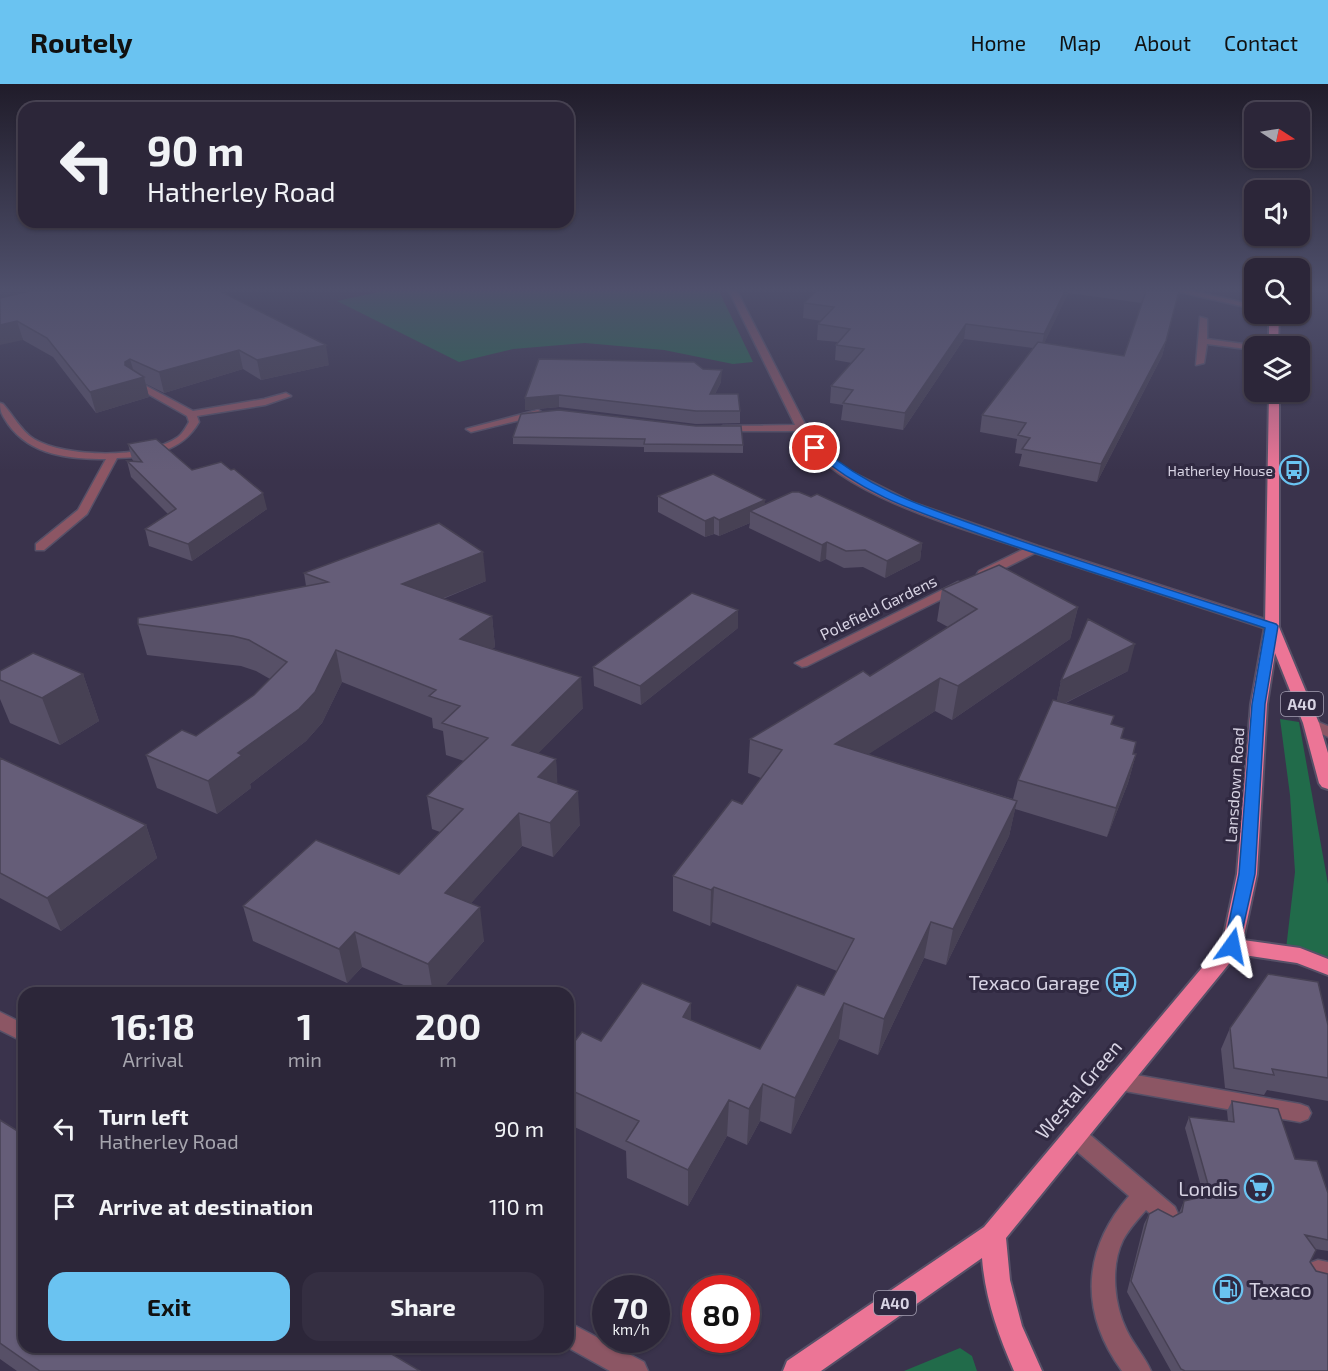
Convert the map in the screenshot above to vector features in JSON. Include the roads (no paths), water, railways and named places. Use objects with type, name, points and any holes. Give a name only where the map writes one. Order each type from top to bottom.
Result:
[{"type":"highway","name":"Lansdown Road","points":[[1232,946],[1247,874],[1259,704],[1272,626],[1274,402]]},
{"type":"highway","name":"Lansdown Road","points":[[1272,626],[1311,723],[1328,783]]},
{"type":"highway","points":[[1232,946],[1300,956],[1328,967]]},
{"type":"highway","name":"Westal Green","points":[[993,1235],[1232,946]]},
{"type":"highway","points":[[993,1235],[997,1280],[1009,1327],[1028,1371]]},
{"type":"highway","name":"A40","points":[[797,1371],[993,1235]]},
{"type":"street","points":[[763,351],[809,442],[822,456],[862,483],[910,505],[1034,549],[1272,626]]},
{"type":"street","points":[[1199,363],[1201,351]]},
{"type":"street","points":[[137,384],[192,414],[265,402],[286,396]]},
{"type":"street","points":[[2,410],[29,441],[40,446],[73,453],[113,456],[150,451],[179,441],[194,422],[192,414]]},
{"type":"street","points":[[471,429],[523,416],[552,412]]},
{"type":"street","points":[[707,429],[802,428]]},
{"type":"street","points":[[39,547],[82,512],[113,456]]},
{"type":"street","name":"Polefield Gardens","points":[[802,663],[1034,549]]},
{"type":"street","points":[[1311,723],[1328,732]]},
{"type":"street","points":[[0,1020],[18,1030]]},
{"type":"street","points":[[1119,1081],[1300,1113]]},
{"type":"street","points":[[1074,1135],[1167,1214]]},
{"type":"street","points":[[1138,1371],[1115,1335],[1106,1311],[1104,1271],[1111,1240],[1144,1195]]},
{"type":"street","points":[[574,1337],[635,1371]]},
{"type":"place","name":"Hatherley House","points":[[1294,470]]},
{"type":"place","name":"Texaco Garage","points":[[1121,982]]},
{"type":"place","name":"Londis","points":[[1259,1188]]},
{"type":"place","name":"Texaco","points":[[1228,1289]]}]
